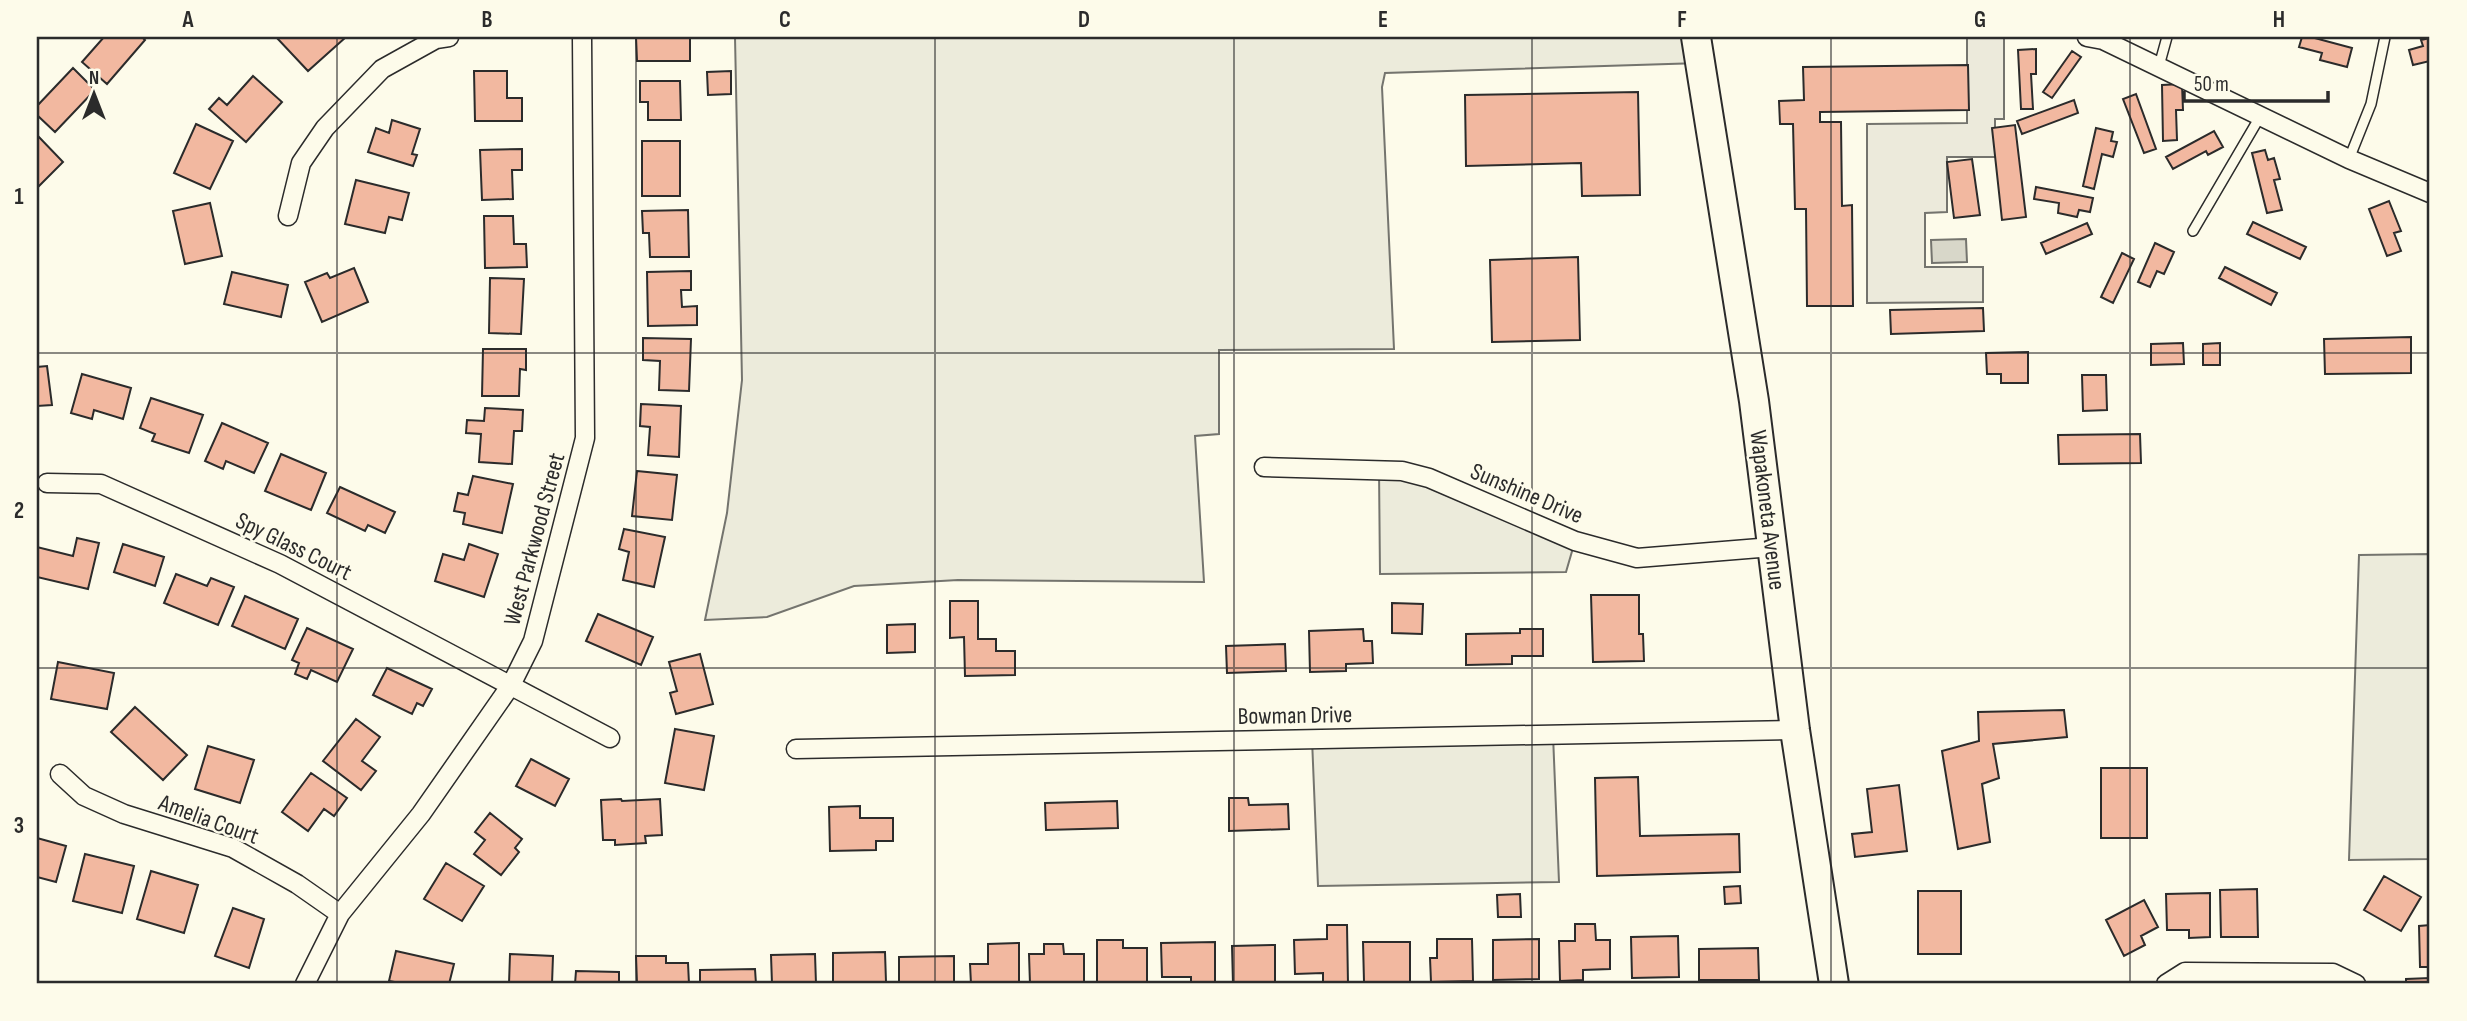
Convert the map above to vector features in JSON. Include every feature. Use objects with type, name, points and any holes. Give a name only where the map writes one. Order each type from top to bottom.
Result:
[{"type":"main road","name":"Wapakoneta Avenue","points":[[1696,37],[1754,401],[1795,730],[1834,984]]},
{"type":"street","points":[[288,216],[301,163],[326,128],[382,69],[436,39],[449,37]]},
{"type":"street","name":"West Parkwood Street","points":[[304,984],[340,914],[421,814],[511,685],[533,641],[585,438],[582,37]]},
{"type":"street","points":[[2087,37],[2103,40],[2349,159],[2430,193]]},
{"type":"street","name":"Sunshine Drive","points":[[1264,467],[1402,471],[1429,478],[1576,541],[1637,558],[1772,547]]},
{"type":"street","name":"Spy Glass Court","points":[[47,483],[101,484],[279,564],[610,738]]},
{"type":"street","name":"Bowman Drive","points":[[796,749],[1795,730]]},
{"type":"street","name":"Amelia Court","points":[[60,774],[84,796],[124,814],[233,848],[297,884],[340,914]]},
{"type":"street","points":[[2166,984],[2185,972],[2199,972],[2333,973],[2356,984]]},
{"type":"lane","points":[[2159,66],[2166,37]]},
{"type":"lane","points":[[2349,159],[2371,104],[2385,37]]},
{"type":"lane","points":[[2193,231],[2261,115]]},
{"type":"shaded area","points":[[735,37],[1696,37],[1700,63],[1385,73],[1382,87],[1394,349],[1219,350],[1219,434],[1195,436],[1204,582],[958,580],[854,586],[767,617],[705,620],[727,513],[742,380]]},
{"type":"shaded area","points":[[1967,37],[2004,37],[2004,119],[1995,119],[1995,157],[1947,157],[1947,212],[1925,213],[1925,267],[1983,267],[1983,302],[1867,303],[1867,124],[1967,123]]},
{"type":"shaded area","points":[[1966,239],[1967,262],[1932,263],[1931,240]]},
{"type":"shaded area","points":[[1379,469],[1402,471],[1575,541],[1566,572],[1380,574]]},
{"type":"shaded area","points":[[2430,554],[2430,859],[2349,860],[2359,555]]},
{"type":"shaded area","points":[[1553,735],[1559,882],[1318,886],[1312,739]]},
{"type":"building","points":[[104,37],[142,37],[145,40],[107,84],[82,62]]},
{"type":"building","points":[[276,37],[346,37],[308,71]]},
{"type":"building","points":[[636,37],[690,37],[690,61],[637,61]]},
{"type":"building","points":[[2302,37],[2352,48],[2347,67],[2320,60],[2322,53],[2299,47]]},
{"type":"building","points":[[2430,38],[2430,61],[2413,65],[2409,50],[2423,46],[2421,40]]},
{"type":"building","points":[[2036,49],[2036,74],[2031,74],[2033,109],[2021,109],[2018,50]]},
{"type":"building","points":[[2072,51],[2081,57],[2052,98],[2043,92]]},
{"type":"building","points":[[1968,65],[1969,110],[1820,112],[1820,122],[1841,122],[1842,206],[1852,205],[1853,306],[1807,306],[1806,209],[1795,209],[1793,124],[1780,124],[1779,101],[1804,100],[1803,67]]},
{"type":"building","points":[[73,68],[95,90],[55,132],[37,115],[37,106]]},
{"type":"building","points":[[474,71],[507,71],[507,98],[522,98],[522,121],[475,121]]},
{"type":"building","points":[[731,71],[731,94],[708,95],[707,72]]},
{"type":"building","points":[[253,76],[282,102],[246,142],[209,109],[219,98],[227,105]]},
{"type":"building","points":[[640,81],[680,81],[681,120],[648,120],[648,102],[640,102]]},
{"type":"building","points":[[2182,84],[2183,110],[2176,110],[2177,140],[2163,141],[2162,85]]},
{"type":"building","points":[[1638,92],[1640,195],[1582,196],[1581,163],[1466,166],[1465,95]]},
{"type":"building","points":[[2136,94],[2156,149],[2144,153],[2123,99]]},
{"type":"building","points":[[2074,100],[2078,113],[2022,134],[2017,121]]},
{"type":"building","points":[[392,120],[420,129],[412,154],[417,155],[413,166],[368,152],[376,128],[389,133]]},
{"type":"building","points":[[196,124],[233,141],[210,189],[174,173]]},
{"type":"building","points":[[2015,125],[2026,217],[2002,220],[1992,128]]},
{"type":"building","points":[[2096,128],[2113,132],[2111,141],[2117,142],[2113,157],[2102,154],[2094,189],[2083,186]]},
{"type":"building","points":[[2214,131],[2223,147],[2208,155],[2206,151],[2173,169],[2166,157]]},
{"type":"building","points":[[37,135],[63,162],[37,188]]},
{"type":"building","points":[[642,141],[680,141],[680,196],[642,196]]},
{"type":"building","points":[[522,149],[522,170],[512,170],[513,199],[482,200],[480,150]]},
{"type":"building","points":[[2265,150],[2268,160],[2274,158],[2280,179],[2274,180],[2282,210],[2267,213],[2252,153]]},
{"type":"building","points":[[1972,159],[1980,215],[1954,218],[1947,162]]},
{"type":"building","points":[[356,180],[409,193],[402,220],[389,217],[385,233],[345,224]]},
{"type":"building","points":[[2036,187],[2093,198],[2090,212],[2079,210],[2077,217],[2058,213],[2059,203],[2034,199]]},
{"type":"building","points":[[2389,201],[2401,231],[2394,233],[2401,251],[2387,256],[2369,209]]},
{"type":"building","points":[[210,203],[222,256],[185,264],[173,211]]},
{"type":"building","points":[[688,210],[689,257],[650,257],[649,233],[643,233],[642,211]]},
{"type":"building","points":[[484,216],[513,216],[514,244],[526,244],[527,267],[485,268]]},
{"type":"building","points":[[2253,222],[2306,247],[2300,259],[2247,234]]},
{"type":"building","points":[[2087,223],[2092,234],[2046,254],[2041,243]]},
{"type":"building","points":[[2155,243],[2174,252],[2164,274],[2157,271],[2150,287],[2138,282]]},
{"type":"building","points":[[2122,253],[2134,259],[2113,303],[2101,297]]},
{"type":"building","points":[[1578,257],[1580,340],[1492,342],[1490,260]]},
{"type":"building","points":[[2225,267],[2277,293],[2271,305],[2219,278]]},
{"type":"building","points":[[354,268],[368,302],[322,322],[305,282],[327,273],[330,278]]},
{"type":"building","points":[[691,271],[691,290],[681,290],[682,307],[697,306],[697,325],[648,326],[647,272]]},
{"type":"building","points":[[232,272],[288,285],[281,317],[224,304]]},
{"type":"building","points":[[490,278],[524,279],[521,334],[489,333]]},
{"type":"building","points":[[1983,308],[1984,331],[1891,334],[1890,310]]},
{"type":"building","points":[[2411,337],[2411,373],[2325,374],[2324,339]]},
{"type":"building","points":[[643,338],[691,339],[689,391],[659,390],[660,361],[643,360]]},
{"type":"building","points":[[2183,343],[2184,364],[2151,365],[2151,344]]},
{"type":"building","points":[[2220,343],[2220,365],[2203,365],[2203,344]]},
{"type":"building","points":[[483,349],[526,349],[526,370],[520,369],[519,396],[482,396]]},
{"type":"building","points":[[2028,352],[2028,383],[2001,383],[2001,374],[1987,374],[1986,353]]},
{"type":"building","points":[[47,366],[52,405],[37,406],[37,367]]},
{"type":"building","points":[[82,374],[131,388],[123,419],[94,410],[92,419],[71,413]]},
{"type":"building","points":[[2082,375],[2106,375],[2107,410],[2083,411]]},
{"type":"building","points":[[151,398],[203,415],[189,453],[152,441],[155,434],[140,428]]},
{"type":"building","points":[[641,404],[681,406],[679,457],[648,455],[650,427],[640,426]]},
{"type":"building","points":[[485,408],[523,410],[522,431],[514,431],[512,464],[479,462],[481,434],[466,433],[467,420],[484,421]]},
{"type":"building","points":[[222,423],[268,443],[254,473],[226,461],[223,469],[205,461]]},
{"type":"building","points":[[2140,434],[2141,463],[2059,464],[2058,435]]},
{"type":"building","points":[[281,454],[326,473],[311,510],[265,491]]},
{"type":"building","points":[[637,471],[677,475],[672,520],[632,516]]},
{"type":"building","points":[[473,476],[513,484],[502,533],[463,524],[465,513],[454,511],[458,493],[468,495]]},
{"type":"building","points":[[340,487],[395,512],[385,533],[368,525],[365,531],[327,513]]},
{"type":"building","points":[[624,529],[665,537],[654,587],[623,580],[629,552],[619,549]]},
{"type":"building","points":[[77,538],[99,543],[88,589],[37,577],[37,547],[73,556]]},
{"type":"building","points":[[123,544],[164,557],[155,586],[114,572]]},
{"type":"building","points":[[469,544],[498,554],[484,597],[435,581],[443,554],[464,560]]},
{"type":"building","points":[[176,574],[207,586],[211,578],[234,587],[218,625],[164,603]]},
{"type":"building","points":[[1591,595],[1639,595],[1639,634],[1643,634],[1644,661],[1593,662]]},
{"type":"building","points":[[245,596],[298,619],[285,649],[232,626]]},
{"type":"building","points":[[950,601],[978,601],[978,639],[996,639],[996,651],[1015,651],[1015,675],[965,676],[964,637],[950,638]]},
{"type":"building","points":[[1392,603],[1423,604],[1422,634],[1392,633]]},
{"type":"building","points":[[598,614],[653,637],[641,665],[586,641]]},
{"type":"building","points":[[915,624],[915,652],[887,653],[887,625]]},
{"type":"building","points":[[307,628],[353,649],[337,682],[311,670],[307,679],[295,674],[299,663],[292,660]]},
{"type":"building","points":[[1363,629],[1364,641],[1372,641],[1373,663],[1346,664],[1346,671],[1310,672],[1309,631]]},
{"type":"building","points":[[1520,629],[1543,629],[1543,656],[1512,656],[1512,664],[1466,665],[1466,634],[1520,633]]},
{"type":"building","points":[[1285,644],[1286,671],[1227,673],[1226,646]]},
{"type":"building","points":[[700,654],[713,704],[676,714],[670,693],[677,691],[669,662]]},
{"type":"building","points":[[58,662],[114,673],[107,709],[51,699]]},
{"type":"building","points":[[387,668],[432,689],[423,706],[417,703],[412,714],[373,695]]},
{"type":"building","points":[[135,707],[187,755],[163,780],[111,732]]},
{"type":"building","points":[[2064,710],[2067,737],[1993,744],[1999,778],[1982,784],[1990,842],[1958,849],[1942,751],[1979,741],[1978,712]]},
{"type":"building","points":[[356,719],[380,737],[362,761],[376,771],[361,790],[323,761]]},
{"type":"building","points":[[675,729],[714,736],[704,790],[665,783]]},
{"type":"building","points":[[208,746],[254,760],[240,803],[195,789]]},
{"type":"building","points":[[531,759],[569,779],[555,806],[516,786]]},
{"type":"building","points":[[2101,768],[2147,768],[2147,838],[2101,838]]},
{"type":"building","points":[[311,773],[347,798],[334,816],[324,809],[308,831],[282,812]]},
{"type":"building","points":[[1638,777],[1640,836],[1739,834],[1740,872],[1597,876],[1595,778]]},
{"type":"building","points":[[1899,785],[1907,851],[1855,857],[1852,834],[1872,832],[1867,789]]},
{"type":"building","points":[[1229,798],[1248,798],[1249,805],[1288,804],[1289,829],[1229,831]]},
{"type":"building","points":[[660,799],[662,835],[645,836],[646,843],[615,845],[615,840],[603,840],[601,800]]},
{"type":"building","points":[[1117,801],[1118,828],[1046,830],[1045,803]]},
{"type":"building","points":[[860,806],[860,818],[893,818],[893,841],[876,841],[876,850],[830,851],[829,807]]},
{"type":"building","points":[[490,813],[522,839],[515,848],[519,852],[501,875],[474,854],[485,840],[475,832]]},
{"type":"building","points":[[37,838],[66,846],[56,882],[37,877]]},
{"type":"building","points":[[85,854],[134,866],[122,913],[73,901]]},
{"type":"building","points":[[446,863],[484,886],[462,921],[424,899]]},
{"type":"building","points":[[151,871],[198,885],[184,933],[137,919]]},
{"type":"building","points":[[2384,876],[2421,897],[2401,931],[2364,910]]},
{"type":"building","points":[[1740,886],[1741,903],[1725,904],[1724,887]]},
{"type":"building","points":[[2257,889],[2258,937],[2221,937],[2220,890]]},
{"type":"building","points":[[1918,891],[1961,891],[1961,954],[1918,954]]},
{"type":"building","points":[[2210,893],[2210,937],[2189,938],[2189,930],[2167,930],[2166,894]]},
{"type":"building","points":[[1520,894],[1521,917],[1498,917],[1497,895]]},
{"type":"building","points":[[2144,900],[2158,927],[2141,936],[2145,945],[2124,956],[2106,920]]},
{"type":"building","points":[[233,908],[264,919],[249,968],[215,956]]},
{"type":"building","points":[[1575,924],[1595,924],[1596,940],[1610,940],[1610,969],[1583,970],[1583,980],[1560,981],[1559,941],[1575,941]]},
{"type":"building","points":[[1327,925],[1347,925],[1348,984],[1323,984],[1323,973],[1295,974],[1294,940],[1327,939]]},
{"type":"building","points":[[2430,925],[2430,967],[2420,967],[2419,926]]},
{"type":"building","points":[[1678,936],[1679,977],[1632,978],[1631,937]]},
{"type":"building","points":[[1437,939],[1472,939],[1473,981],[1431,982],[1430,958],[1437,958]]},
{"type":"building","points":[[1539,939],[1539,979],[1493,980],[1493,940]]},
{"type":"building","points":[[1097,940],[1123,940],[1123,948],[1147,948],[1147,984],[1097,984]]},
{"type":"building","points":[[1215,942],[1215,984],[1191,984],[1191,977],[1162,977],[1161,943]]},
{"type":"building","points":[[1363,942],[1410,942],[1410,982],[1364,982]]},
{"type":"building","points":[[1019,943],[1019,984],[971,984],[970,964],[988,964],[988,944]]},
{"type":"building","points":[[1044,944],[1063,944],[1064,954],[1084,954],[1084,984],[1030,984],[1029,954],[1044,954]]},
{"type":"building","points":[[1275,945],[1275,984],[1233,984],[1232,946]]},
{"type":"building","points":[[1758,948],[1759,980],[1699,980],[1699,949]]},
{"type":"building","points":[[396,951],[454,964],[449,984],[406,984],[389,981]]},
{"type":"building","points":[[885,952],[886,982],[833,984],[833,953]]},
{"type":"building","points":[[510,954],[553,956],[552,984],[509,984]]},
{"type":"building","points":[[815,954],[816,984],[772,984],[771,955]]},
{"type":"building","points":[[636,956],[666,956],[666,963],[688,963],[689,984],[637,984]]},
{"type":"building","points":[[954,956],[954,984],[899,984],[899,957]]},
{"type":"building","points":[[755,969],[756,984],[700,984],[700,970]]},
{"type":"building","points":[[576,971],[619,972],[619,984],[575,984]]},
{"type":"building","points":[[2430,978],[2430,984],[2406,984],[2406,979]]}]
